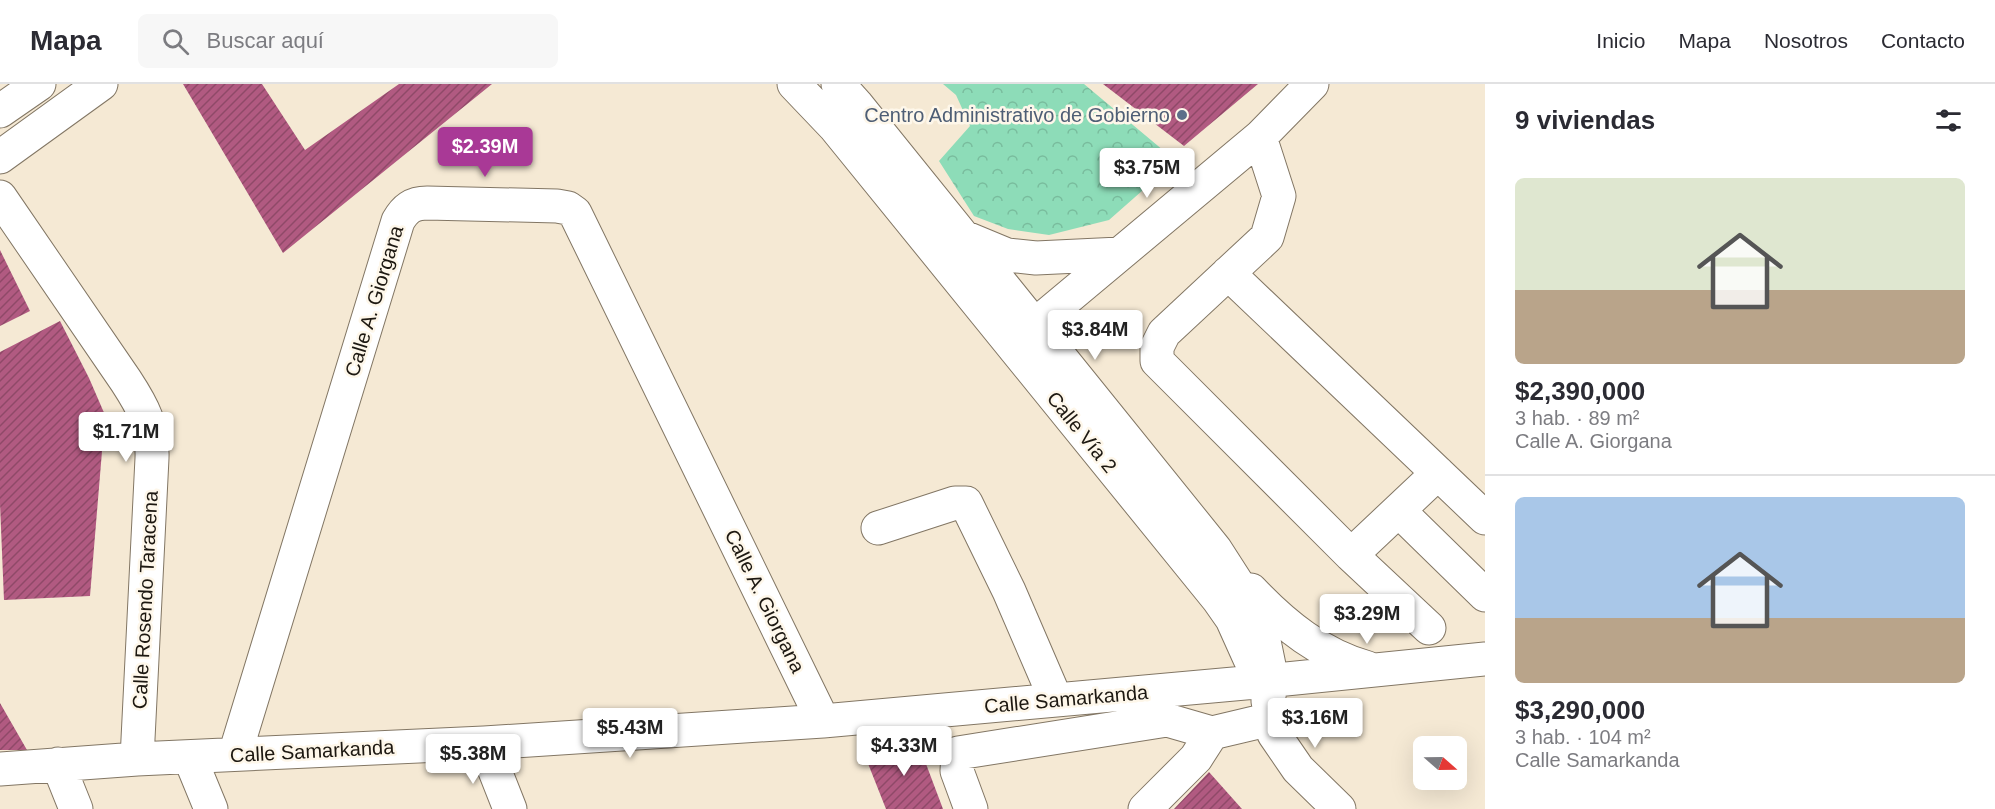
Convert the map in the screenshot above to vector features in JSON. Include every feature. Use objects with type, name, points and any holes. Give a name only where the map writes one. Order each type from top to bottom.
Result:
[{"type":"street","points":[[0,111],[39,84]]},
{"type":"street","points":[[0,157],[101,84]]},
{"type":"street","name":"Calle Vía 2","points":[[794,84],[1215,549],[1251,605],[1258,622],[1264,641],[1267,695]]},
{"type":"street","name":"Calle Vía 2","points":[[838,84],[961,236],[1022,335],[1218,599],[1243,639],[1267,695]]},
{"type":"street","points":[[1022,335],[1260,137],[1312,84]]},
{"type":"street","points":[[1260,137],[1279,196],[1267,237],[1164,333],[1157,347],[1157,361],[1351,555],[1429,628]]},
{"type":"street","name":"Calle Rosendo Taracena","points":[[0,197],[141,404],[149,423],[153,445],[137,759]]},
{"type":"street","name":"Calle A. Giorgana","points":[[236,754],[398,221],[410,206],[427,202],[557,206],[568,208],[575,213],[823,720]]},
{"type":"street","points":[[961,236],[1007,255],[1036,258],[1120,254]]},
{"type":"street","points":[[1228,273],[1485,518]]},
{"type":"street","points":[[1351,555],[1438,473]]},
{"type":"street","points":[[878,528],[955,503],[966,503],[1009,591],[1056,700]]},
{"type":"street","points":[[1399,511],[1485,594]]},
{"type":"street","points":[[1224,562],[1276,616],[1295,632],[1349,663],[1376,670]]},
{"type":"street","name":"Calle Samarkanda","points":[[0,769],[137,759],[484,743],[823,720],[1056,700],[1267,695],[1376,670],[1485,659]]},
{"type":"street","points":[[1145,809],[1196,758],[1212,733],[1267,695],[1274,735],[1298,769],[1339,809]]},
{"type":"street","points":[[971,809],[957,771],[958,753],[1167,720],[1212,733]]},
{"type":"street","points":[[484,743],[510,809]]},
{"type":"street","points":[[190,758],[211,809]]},
{"type":"street","points":[[58,764],[76,809]]},
{"type":"green space","points":[[943,84],[1084,84],[1176,161],[1109,220],[1049,235],[1008,229],[974,216],[939,161],[970,126],[956,95]]},
{"type":"building","points":[[183,84],[262,84],[305,150],[399,84],[492,84],[283,253]]},
{"type":"building","name":"Centro Administrativo de Gobierno","points":[[1103,84],[1258,84],[1184,146]]},
{"type":"building","points":[[0,250],[30,311],[0,326]]},
{"type":"building","points":[[60,321],[105,415],[90,596],[4,600],[0,504],[0,352]]},
{"type":"building","points":[[0,703],[27,750],[0,750]]},
{"type":"building","points":[[914,732],[943,809],[886,809],[867,761]]},
{"type":"building","points":[[1209,772],[1242,809],[1174,809]]},
{"type":"place","name":"Centro Administrativo de Gobierno","points":[[1182,115]]}]
